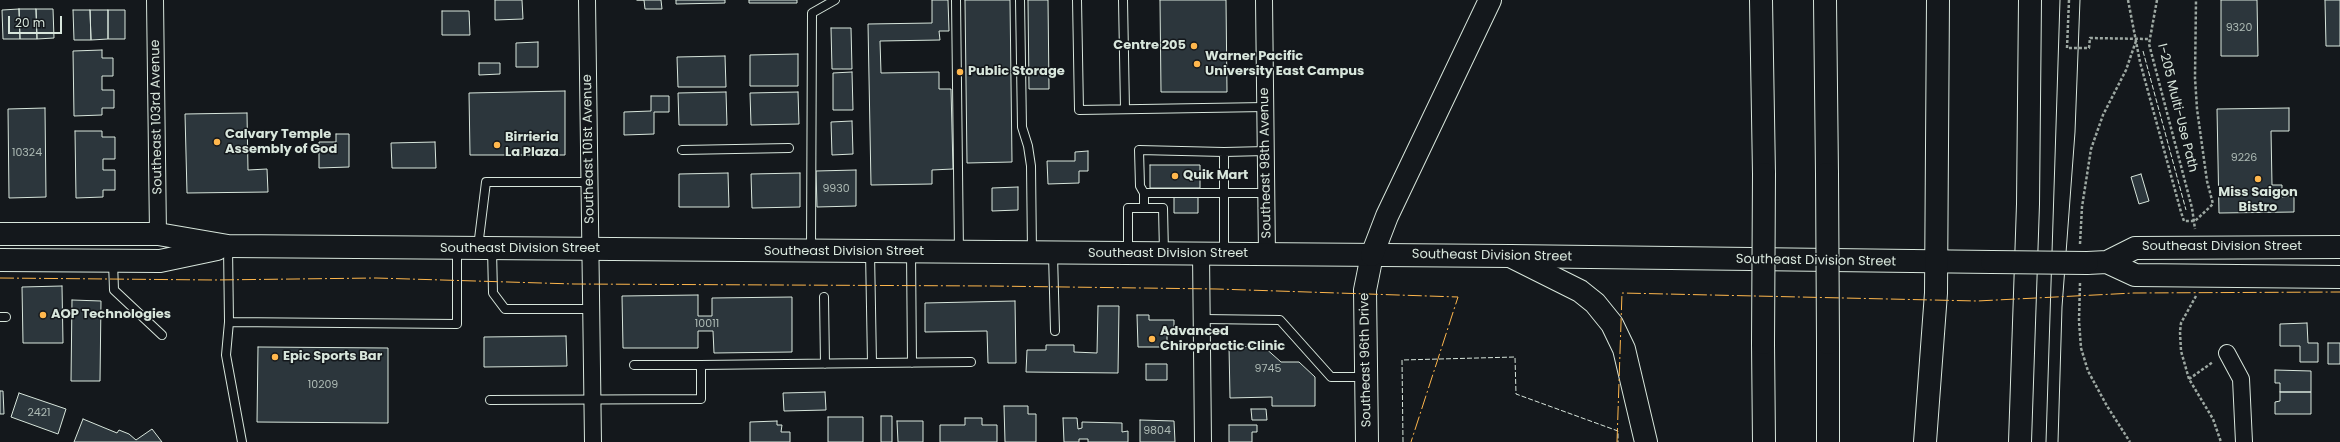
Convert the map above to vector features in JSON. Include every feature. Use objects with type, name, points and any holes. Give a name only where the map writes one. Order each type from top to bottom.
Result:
[{"type":"main road","name":"Southeast 96th Drive","points":[[1367,442],[1364,290],[1372,255],[1388,216],[1490,0]]},
{"type":"main road","points":[[1761,0],[1764,174],[1764,442]]},
{"type":"main road","points":[[1824,0],[1827,174],[1828,442]]},
{"type":"main road","points":[[1925,442],[1937,262],[1938,0]]},
{"type":"main road","points":[[2020,442],[2028,212],[2030,0]]},
{"type":"main road","name":"Southeast Division Street","points":[[0,234],[158,234],[228,246],[811,252],[1510,256],[2097,263],[2135,276],[2340,277]]},
{"type":"main road","points":[[113,261],[153,248],[157,241],[158,234]]},
{"type":"main road","name":"Southeast Division Street","points":[[0,260],[160,261],[228,246]]},
{"type":"main road","name":"Southeast Division Street","points":[[2097,263],[2135,248],[2340,247]]},
{"type":"main road","points":[[1510,256],[1580,291],[1595,304],[1612,324],[1624,349],[1646,442]]},
{"type":"street","name":"Southeast 103rd Avenue","points":[[156,0],[158,234]]},
{"type":"street","name":"Southeast 101st Avenue","points":[[586,0],[593,442]]},
{"type":"street","name":"Southeast 98th Avenue","points":[[1264,0],[1267,255]]},
{"type":"street","points":[[1201,254],[1203,319],[1203,442]]},
{"type":"street","points":[[2227,353],[2241,379],[2244,442]]},
{"type":"lane","points":[[811,252],[812,13],[835,0]]},
{"type":"lane","points":[[956,0],[960,253]]},
{"type":"lane","points":[[1020,0],[1022,127],[1028,146],[1031,166],[1032,253]]},
{"type":"lane","points":[[1077,0],[1079,110],[1265,107]]},
{"type":"lane","points":[[1123,0],[1126,110]]},
{"type":"lane","points":[[682,150],[788,148]]},
{"type":"lane","points":[[1144,208],[1144,193],[1140,186],[1139,150],[1224,152],[1266,151]]},
{"type":"lane","points":[[1224,152],[1224,254]]},
{"type":"lane","points":[[229,322],[456,324],[476,249],[486,182],[589,182]]},
{"type":"lane","points":[[1144,193],[1266,193]]},
{"type":"lane","points":[[1128,254],[1128,208],[1163,208],[1164,254]]},
{"type":"lane","points":[[228,246],[229,322],[226,355],[242,442]]},
{"type":"lane","points":[[476,249],[493,293],[505,309],[591,309]]},
{"type":"lane","points":[[870,252],[872,363]]},
{"type":"lane","points":[[911,252],[912,363]]},
{"type":"lane","points":[[1053,253],[1055,331]]},
{"type":"lane","points":[[113,261],[114,290],[162,335]]},
{"type":"lane","points":[[824,297],[825,364]]},
{"type":"lane","points":[[1203,319],[1280,320],[1331,377],[1366,377]]},
{"type":"lane","points":[[634,366],[971,362]]},
{"type":"lane","points":[[490,400],[592,401],[701,399],[701,365]]},
{"type":"path","points":[[2069,0],[2067,48],[2089,48],[2090,38],[2136,41],[2149,40]]},
{"type":"path","points":[[2128,0],[2136,41],[2184,221],[2195,221],[2214,204],[2207,181],[2197,109],[2195,78],[2196,0]]},
{"type":"path","name":"I-205 Multi-Use Path","points":[[2157,0],[2149,44],[2195,221]]},
{"type":"path","points":[[2080,227],[2091,149],[2103,116],[2126,70],[2136,41]]},
{"type":"path","points":[[2080,296],[2079,321],[2081,348],[2088,371],[2130,442]]},
{"type":"path","points":[[2196,298],[2182,323],[2180,332],[2181,351],[2189,379],[2213,419],[2221,442]]},
{"type":"path","points":[[2189,379],[2227,353]]},
{"type":"building","points":[[495,0],[522,0],[523,19],[495,20]]},
{"type":"building","points":[[644,0],[661,0],[662,9],[645,9]]},
{"type":"building","points":[[676,0],[725,0],[725,3],[676,4]]},
{"type":"building","points":[[749,0],[797,0],[797,3],[749,3]]},
{"type":"building","points":[[932,0],[948,0],[949,31],[939,31],[940,40],[880,41],[881,73],[939,72],[939,89],[951,89],[953,169],[932,170],[932,184],[871,185],[868,24],[932,23]]},
{"type":"building","points":[[965,0],[1010,0],[1012,162],[967,163]]},
{"type":"building","points":[[1028,0],[1048,0],[1049,89],[1029,89]]},
{"type":"building","name":"Centre 205","points":[[1160,0],[1226,0],[1227,92],[1161,92]]},
{"type":"building","points":[[2221,0],[2257,0],[2258,56],[2221,56]]},
{"type":"building","points":[[2325,0],[2340,0],[2340,46],[2326,46]]},
{"type":"building","points":[[19,9],[36,9],[37,39],[20,39]]},
{"type":"building","points":[[19,9],[20,39],[3,39],[2,10]]},
{"type":"building","points":[[36,9],[53,9],[54,38],[37,39]]},
{"type":"building","points":[[73,10],[90,10],[91,40],[74,40]]},
{"type":"building","points":[[90,10],[108,10],[108,39],[91,40]]},
{"type":"building","points":[[108,10],[125,10],[125,39],[108,39]]},
{"type":"building","points":[[442,11],[469,11],[470,35],[442,35]]},
{"type":"building","points":[[831,28],[851,28],[852,69],[832,69]]},
{"type":"building","points":[[538,42],[538,67],[516,67],[516,43]]},
{"type":"building","points":[[102,50],[102,58],[113,58],[113,76],[102,76],[102,90],[114,90],[114,108],[102,108],[102,115],[74,116],[73,51]]},
{"type":"building","points":[[798,54],[798,86],[750,86],[750,55]]},
{"type":"building","points":[[725,56],[726,87],[678,87],[677,57]]},
{"type":"building","points":[[479,63],[500,63],[500,74],[479,75]]},
{"type":"building","points":[[852,72],[853,110],[833,110],[833,73]]},
{"type":"building","points":[[565,91],[565,155],[470,155],[469,93]]},
{"type":"building","points":[[726,92],[727,125],[679,125],[678,93]]},
{"type":"building","points":[[798,92],[799,124],[751,125],[750,93]]},
{"type":"building","points":[[651,96],[669,96],[669,112],[654,112],[654,134],[624,135],[624,112],[651,111]]},
{"type":"building","points":[[45,108],[46,197],[9,198],[8,109]]},
{"type":"building","points":[[2289,108],[2289,131],[2271,131],[2272,185],[2282,185],[2282,197],[2294,196],[2294,212],[2219,213],[2217,109]]},
{"type":"building","name":"Calvary Temple Assembly of God","points":[[247,113],[248,170],[267,169],[268,192],[187,193],[185,114]]},
{"type":"building","points":[[852,121],[853,154],[832,155],[831,122]]},
{"type":"building","points":[[75,131],[102,131],[102,137],[115,137],[115,159],[103,159],[103,170],[115,170],[115,190],[103,190],[103,197],[76,198]]},
{"type":"building","points":[[336,134],[349,134],[349,167],[319,168],[319,142],[336,142]]},
{"type":"building","points":[[435,142],[436,168],[392,168],[391,143]]},
{"type":"building","points":[[1088,151],[1088,171],[1079,171],[1079,183],[1048,184],[1047,161],[1075,161],[1075,152]]},
{"type":"building","name":"Quik Mart","points":[[1150,165],[1200,165],[1200,188],[1150,188]]},
{"type":"building","points":[[856,170],[856,206],[817,207],[816,171]]},
{"type":"building","points":[[728,173],[729,207],[679,207],[679,174]]},
{"type":"building","points":[[800,173],[800,207],[752,208],[751,174]]},
{"type":"building","points":[[2141,174],[2149,201],[2139,204],[2131,177]]},
{"type":"building","points":[[1018,187],[1018,210],[992,211],[992,188]]},
{"type":"building","points":[[1174,196],[1198,197],[1198,213],[1174,213]]},
{"type":"building","name":"AOP Technologies","points":[[62,286],[63,343],[23,343],[22,287]]},
{"type":"building","points":[[698,295],[698,316],[712,316],[712,298],[792,297],[792,352],[714,353],[713,331],[698,331],[698,348],[623,348],[622,296]]},
{"type":"building","points":[[72,300],[101,301],[100,381],[71,381]]},
{"type":"building","points":[[1015,301],[1016,363],[988,363],[987,331],[925,332],[925,303]]},
{"type":"building","points":[[1098,306],[1119,306],[1118,373],[1026,372],[1027,350],[1046,350],[1046,345],[1074,345],[1074,352],[1097,353]]},
{"type":"building","name":"Advanced Chiropractic Clinic","points":[[1137,315],[1149,315],[1149,320],[1174,320],[1174,331],[1167,331],[1167,347],[1138,347]]},
{"type":"building","points":[[2307,323],[2308,343],[2318,343],[2318,362],[2300,362],[2300,346],[2280,346],[2280,324]]},
{"type":"building","points":[[566,336],[567,366],[484,367],[484,337]]},
{"type":"building","points":[[2328,343],[2340,343],[2340,364],[2328,364]]},
{"type":"building","points":[[1263,346],[1281,362],[1299,362],[1315,377],[1315,406],[1272,406],[1272,397],[1230,398],[1229,347]]},
{"type":"building","points":[[258,347],[388,348],[388,423],[257,422]]},
{"type":"building","points":[[1146,364],[1167,364],[1167,380],[1146,380]]},
{"type":"building","points":[[2275,370],[2311,371],[2311,392],[2280,392],[2280,383],[2275,383]]},
{"type":"building","points":[[0,391],[3,391],[4,414],[0,414]]},
{"type":"building","points":[[825,392],[826,410],[784,411],[783,393]]},
{"type":"building","points":[[2280,392],[2311,392],[2311,414],[2275,414],[2275,402],[2280,401]]},
{"type":"building","points":[[19,393],[66,409],[58,434],[11,417]]},
{"type":"building","points":[[1004,406],[1028,406],[1028,414],[1036,414],[1036,442],[1005,442]]},
{"type":"building","points":[[1251,409],[1266,409],[1267,420],[1252,420]]},
{"type":"building","points":[[881,416],[892,416],[892,442],[881,442]]},
{"type":"building","points":[[828,417],[863,417],[863,442],[828,442]]},
{"type":"building","points":[[965,418],[982,418],[982,425],[997,425],[997,442],[940,442],[940,425],[965,425]]},
{"type":"building","points":[[1063,418],[1077,418],[1078,429],[1082,428],[1082,422],[1122,423],[1122,432],[1128,431],[1128,442],[1088,442],[1088,439],[1079,439],[1079,442],[1064,442]]},
{"type":"building","points":[[83,419],[117,433],[119,430],[129,434],[136,440],[152,429],[162,442],[74,442]]},
{"type":"building","points":[[1140,420],[1174,421],[1175,442],[1140,442]]},
{"type":"building","points":[[777,421],[777,425],[782,425],[781,432],[790,432],[790,442],[750,442],[750,422]]},
{"type":"building","points":[[897,421],[923,421],[923,442],[898,442]]},
{"type":"building","points":[[1229,425],[1257,425],[1257,432],[1252,432],[1252,442],[1229,442]]},
{"type":"tram line","points":[[2046,442],[2060,0]]},
{"type":"tram line","points":[[2058,442],[2062,307],[2075,132],[2080,0]]},
{"type":"fence","points":[[2143,51],[2186,210]]},
{"type":"fence","points":[[1403,442],[1402,360],[1515,357],[1516,394],[1618,431],[1618,442]]},
{"type":"power","points":[[0,278],[214,280],[376,278],[574,284],[990,286],[1217,289],[1458,297],[1411,442]]},
{"type":"power","points":[[1617,442],[1622,293],[1977,301],[2134,293],[2340,292]]},
{"type":"place","name":"Centre 205","points":[[1194,46]]},
{"type":"place","name":"Warner Pacific University East Campus","points":[[1197,64]]},
{"type":"place","name":"Public Storage","points":[[960,72]]},
{"type":"place","name":"Calvary Temple Assembly of God","points":[[217,142]]},
{"type":"place","name":"Birrieria La Plaza","points":[[497,145]]},
{"type":"place","name":"Quik Mart","points":[[1175,176]]},
{"type":"place","name":"Miss Saigon Bistro","points":[[2258,179]]},
{"type":"place","name":"AOP Technologies","points":[[43,315]]},
{"type":"place","name":"Advanced Chiropractic Clinic","points":[[1152,339]]},
{"type":"place","name":"Epic Sports Bar","points":[[275,357]]}]
